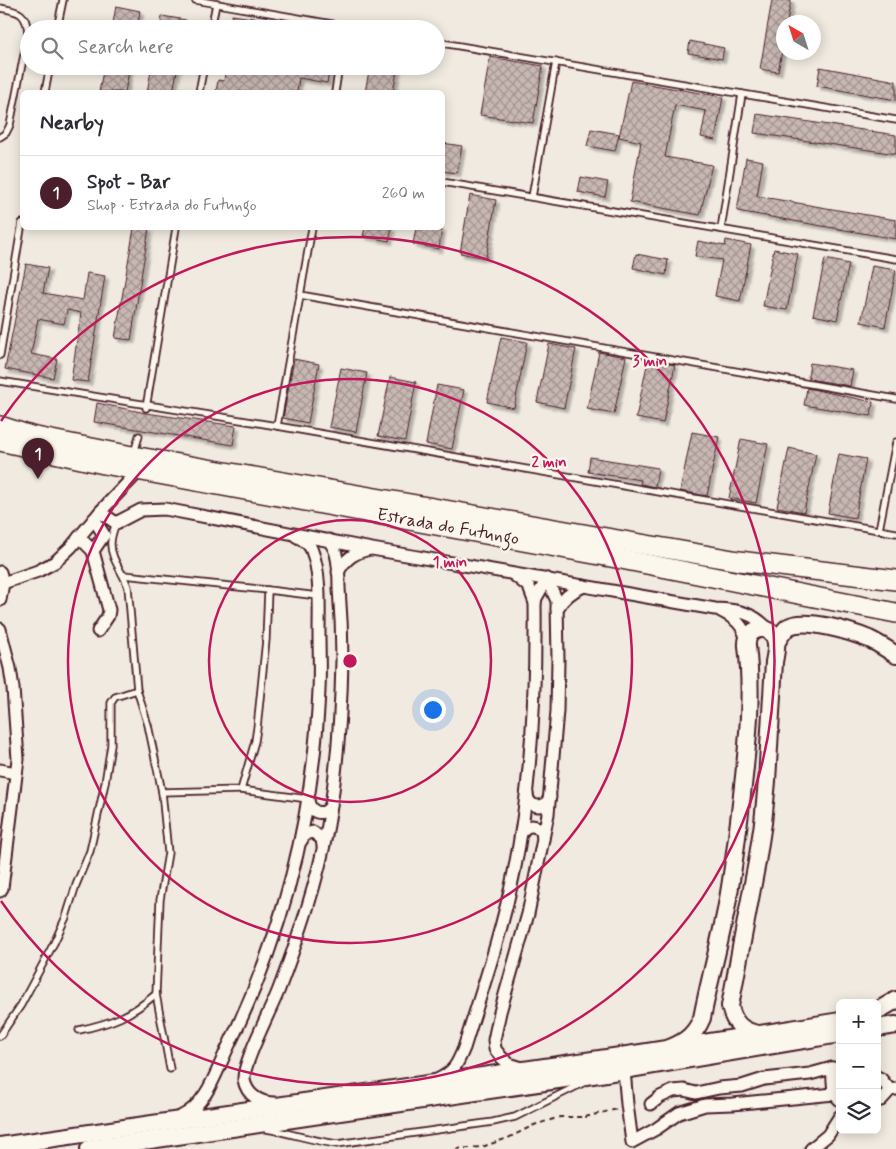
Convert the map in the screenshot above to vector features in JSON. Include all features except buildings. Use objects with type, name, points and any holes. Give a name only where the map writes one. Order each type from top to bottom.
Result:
[{"type":"main road","name":"Estrada do Futungo","points":[[0,426],[136,463],[779,591],[896,612]]},
{"type":"main road","name":"Estrada do Futungo","points":[[0,441],[25,448],[136,463],[739,561],[896,580]]},
{"type":"main road","points":[[877,577],[896,576]]},
{"type":"main road","points":[[871,608],[896,621]]},
{"type":"street","points":[[0,600],[1,578],[38,571],[55,562],[97,516],[136,463]]},
{"type":"street","points":[[97,516],[116,523],[141,510],[165,509],[372,549],[715,609],[730,610],[748,614],[761,621],[772,636],[765,801],[760,844],[730,1006],[736,1022],[743,1029],[758,1034]]},
{"type":"street","points":[[93,551],[104,535],[97,516]]},
{"type":"street","points":[[167,1121],[189,1113],[204,1098],[241,1022],[276,933],[301,840],[314,756],[320,690],[318,596],[316,568],[312,550],[306,542],[292,533]]},
{"type":"street","points":[[79,537],[93,551],[109,610],[108,616],[98,631]]},
{"type":"street","points":[[316,568],[318,557],[329,540]]},
{"type":"street","points":[[292,1103],[268,1103],[256,1099],[249,1091],[244,1080],[252,1050],[276,996],[297,940],[323,846],[331,804],[341,701],[342,636],[336,553],[329,540]]},
{"type":"street","points":[[338,572],[350,556],[372,549]]},
{"type":"street","points":[[511,573],[529,587],[535,603]]},
{"type":"street","points":[[423,1084],[438,1080],[452,1072],[459,1061],[500,933],[514,873],[526,793],[533,713],[535,603],[536,598],[548,579]]},
{"type":"street","points":[[528,1069],[517,1068],[509,1064],[495,1049],[494,1040],[500,1012],[528,914],[550,797],[557,711],[557,601],[548,579]]},
{"type":"street","points":[[557,610],[562,600],[576,589],[584,586]]},
{"type":"street","points":[[670,1048],[691,1037],[702,1018],[726,912],[742,799],[750,700],[747,642],[745,631],[739,623],[715,609]]},
{"type":"street","points":[[772,636],[782,633],[789,627],[797,624],[806,624],[843,631],[870,639],[896,655]]},
{"type":"street","points":[[747,642],[750,634],[756,629],[762,628],[772,636]]},
{"type":"street","points":[[0,629],[13,688],[17,750],[16,773],[0,891]]},
{"type":"street","points":[[0,770],[16,773]]},
{"type":"street","points":[[526,793],[531,804],[538,806],[546,804],[550,797]]},
{"type":"street","points":[[308,799],[310,807],[316,812],[323,812],[330,808],[331,804]]},
{"type":"street","points":[[742,799],[744,807],[751,811],[762,808],[765,801]]},
{"type":"street","points":[[521,834],[528,826],[536,826],[542,831],[543,839]]},
{"type":"street","points":[[301,840],[306,834],[313,832],[322,839],[323,846]]},
{"type":"street","points":[[737,840],[744,832],[752,832],[758,836],[760,844]]},
{"type":"street","points":[[881,1008],[896,1000]]},
{"type":"street","points":[[0,1146],[670,1048],[836,1022]]},
{"type":"street","points":[[881,1027],[896,1025]]},
{"type":"street","points":[[89,1149],[606,1073],[836,1035]]},
{"type":"street","points":[[651,1104],[660,1097],[673,1092],[684,1090],[696,1093],[742,1086],[764,1079],[810,1074],[836,1068]]},
{"type":"street","points":[[624,1070],[628,1146],[679,1113],[705,1105],[836,1097]]},
{"type":"street","points":[[881,1079],[893,1090],[881,1100]]},
{"type":"street","points":[[693,1109],[696,1093]]},
{"type":"street","points":[[811,1149],[828,1135],[836,1122]]},
{"type":"lane","points":[[59,20],[63,0]]},
{"type":"lane","points":[[195,0],[303,20]]},
{"type":"lane","points":[[213,20],[216,4]]},
{"type":"lane","points":[[0,8],[13,10],[23,15],[26,20]]},
{"type":"lane","points":[[445,44],[896,120]]},
{"type":"lane","points":[[532,197],[556,62]]},
{"type":"lane","points":[[0,137],[6,133],[10,125],[20,74]]},
{"type":"lane","points":[[45,90],[48,75]]},
{"type":"lane","points":[[199,90],[202,75]]},
{"type":"lane","points":[[335,90],[338,75]]},
{"type":"lane","points":[[721,229],[742,94]]},
{"type":"lane","points":[[445,182],[896,259]]},
{"type":"lane","points":[[0,355],[21,230]]},
{"type":"lane","points":[[147,406],[176,230]]},
{"type":"lane","points":[[278,426],[312,230]]},
{"type":"lane","points":[[300,295],[896,399]]},
{"type":"lane","points":[[0,381],[278,426],[896,533]]},
{"type":"lane","points":[[136,463],[139,436]]},
{"type":"lane","points":[[879,530],[896,442]]},
{"type":"lane","points":[[116,523],[110,542],[111,554],[124,575],[128,587],[137,690],[148,725],[162,792],[168,853],[160,900],[156,994],[170,1069]]},
{"type":"lane","points":[[124,575],[318,596]]},
{"type":"lane","points":[[241,790],[257,728],[266,640],[268,590]]},
{"type":"lane","points":[[0,1036],[20,1005],[54,942],[66,917],[90,850],[105,783],[110,745],[111,703],[115,698],[137,690]]},
{"type":"lane","points":[[162,792],[241,790],[308,799]]},
{"type":"lane","points":[[79,1030],[113,1022],[131,1013],[156,994]]},
{"type":"lane","points":[[226,1129],[263,1128],[337,1144],[493,1122],[515,1117],[606,1073]]},
{"type":"path","points":[[456,1149],[482,1147],[508,1138],[534,1125],[560,1117],[585,1117],[626,1107],[627,1104]]},
{"type":"place","name":"Spot - Bar","points":[[38,479]]}]
